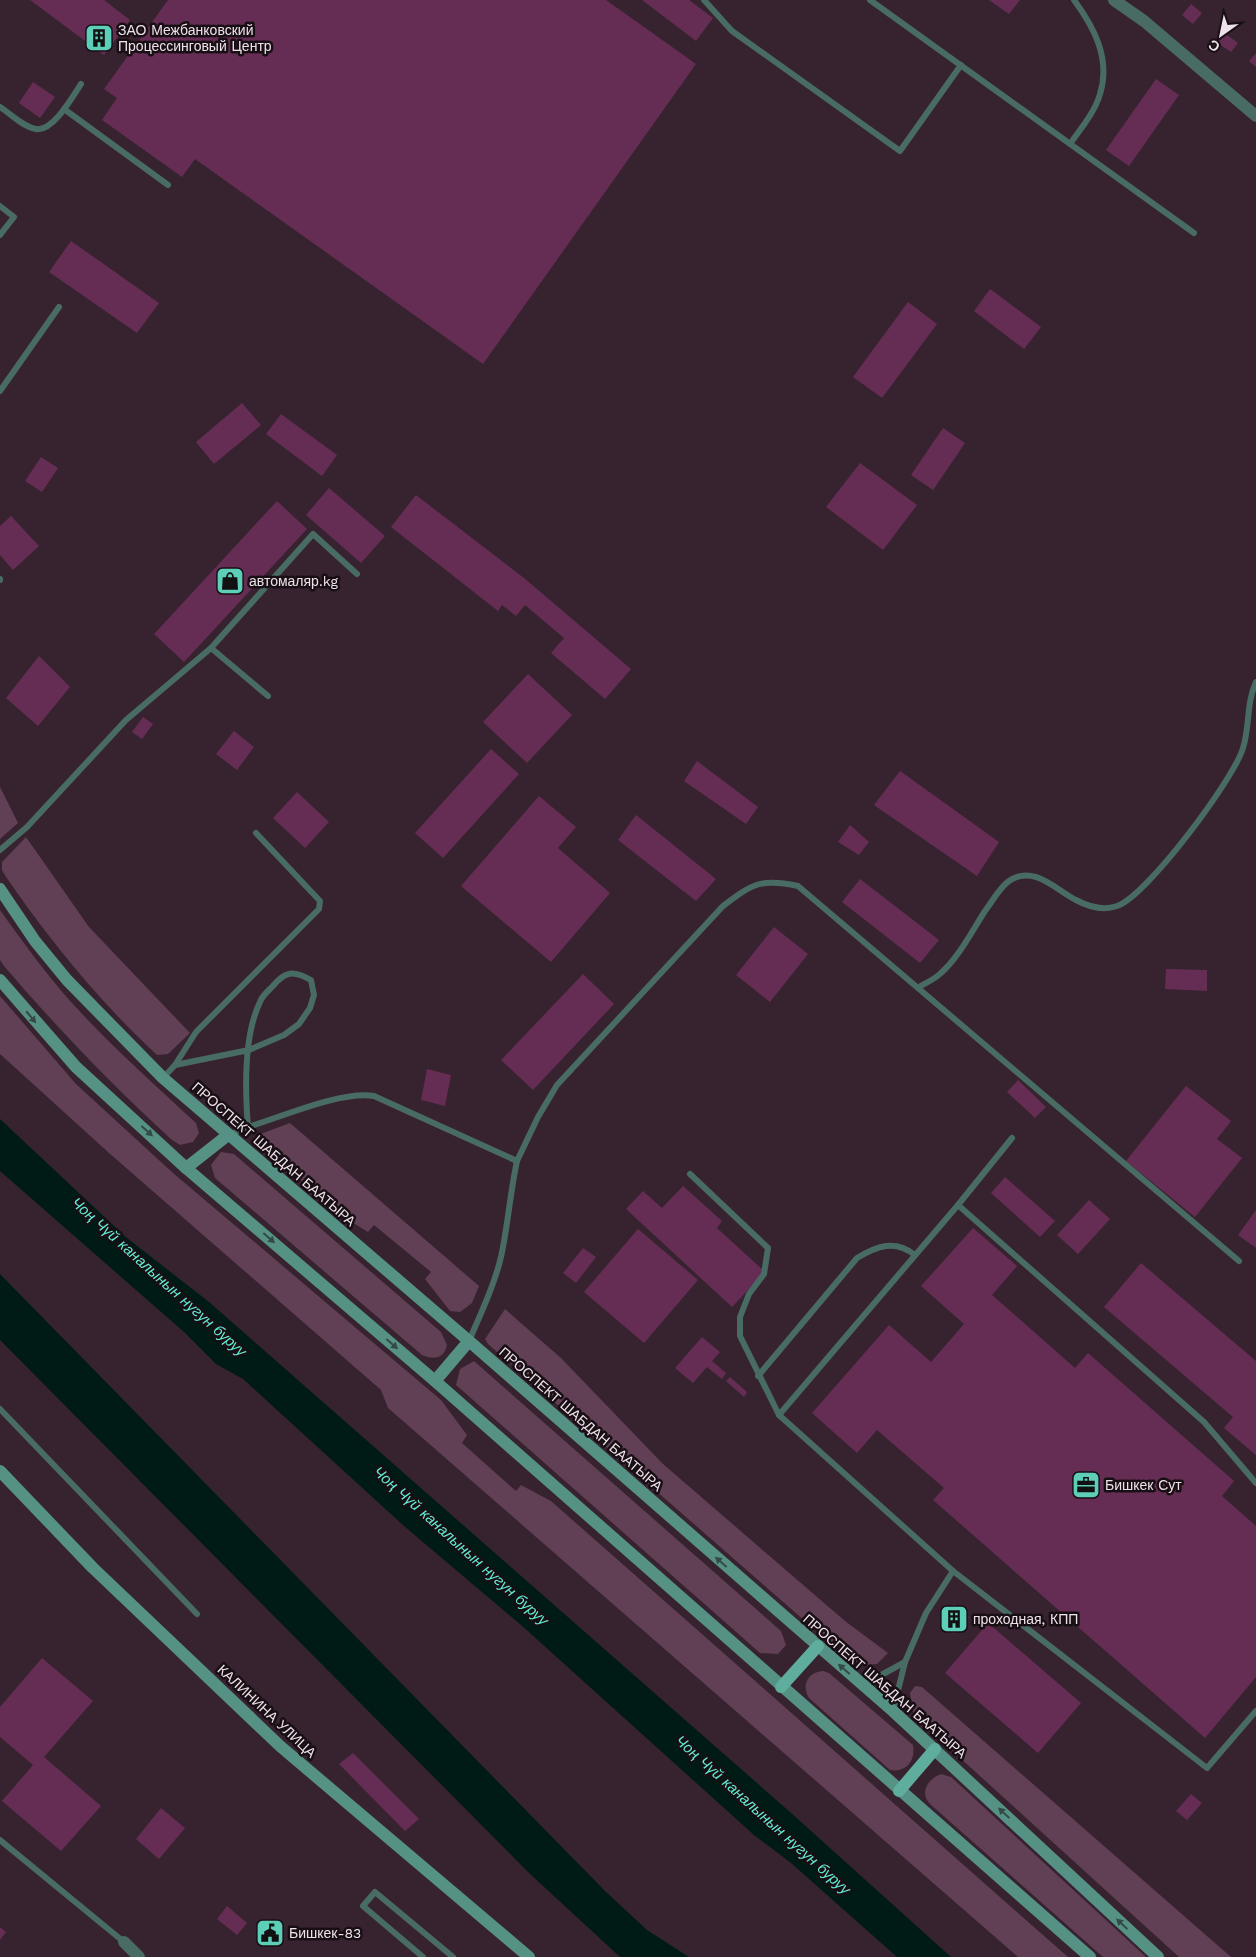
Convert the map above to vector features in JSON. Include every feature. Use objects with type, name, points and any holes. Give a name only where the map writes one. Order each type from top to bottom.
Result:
[{"type":"main road","name":"ПРОСПЕКТ ШАБДАН БААТЫРА","points":[[0,889],[35,941],[68,980],[105,1021],[163,1078],[469,1341],[893,1711],[1158,1957]]},
{"type":"main road","points":[[0,980],[76,1067],[186,1168],[435,1381],[1090,1957]]},
{"type":"main road","points":[[186,1168],[228,1135]]},
{"type":"main road","points":[[435,1381],[469,1341]]},
{"type":"main road","name":"КАЛИНИНА УЛИЦА","points":[[0,1471],[92,1568],[280,1746],[529,1957]]},
{"type":"main road","points":[[781,1687],[818,1646]]},
{"type":"main road","points":[[899,1791],[935,1749]]},
{"type":"street","points":[[1114,0],[1144,21],[1256,116]]},
{"type":"street","points":[[124,1942],[139,1957]]},
{"type":"lane","points":[[704,0],[732,31],[900,152],[961,66]]},
{"type":"lane","points":[[870,0],[1194,233]]},
{"type":"lane","points":[[1070,144],[1093,110],[1100,94],[1103,76],[1102,55],[1097,37],[1086,16],[1074,0]]},
{"type":"lane","points":[[0,107],[37,130],[50,126],[64,110],[81,84]]},
{"type":"lane","points":[[64,110],[168,185]]},
{"type":"lane","points":[[0,206],[14,217],[0,235]]},
{"type":"lane","points":[[0,391],[59,307]]},
{"type":"lane","points":[[0,850],[27,827],[126,720],[211,648],[313,534],[357,574]]},
{"type":"lane","points":[[211,648],[268,696]]},
{"type":"lane","points":[[919,987],[941,974],[995,897],[1008,882],[1021,876],[1034,876],[1050,883],[1087,906],[1110,907],[1132,898],[1144,887],[1176,848],[1235,768],[1244,747],[1248,704],[1256,682]]},
{"type":"lane","points":[[163,1078],[175,1065],[196,1032],[320,910],[320,901],[256,833]]},
{"type":"lane","points":[[469,1341],[492,1289],[501,1258],[517,1161],[538,1117],[557,1085],[723,906],[749,887],[765,882],[798,886],[1239,1261]]},
{"type":"lane","points":[[175,1065],[249,1050],[284,1036],[299,1024],[310,1008],[314,995],[311,980],[297,972],[287,974],[277,981],[260,1001],[249,1037],[249,1050],[248,1127]]},
{"type":"lane","points":[[228,1135],[338,1098],[363,1094],[374,1096],[517,1161]]},
{"type":"lane","points":[[779,1416],[958,1205],[1012,1138]]},
{"type":"lane","points":[[690,1174],[768,1248],[764,1274],[749,1294],[740,1317],[740,1336],[779,1416],[953,1571],[1207,1768],[1256,1711]]},
{"type":"lane","points":[[958,1205],[1204,1422],[1256,1483]]},
{"type":"lane","points":[[758,1376],[857,1258],[872,1249],[890,1246],[906,1247],[916,1255]]},
{"type":"lane","points":[[0,1409],[197,1614]]},
{"type":"lane","points":[[893,1711],[905,1662],[926,1613],[953,1571]]},
{"type":"lane","points":[[863,1685],[905,1662]]},
{"type":"lane","points":[[0,1840],[124,1942]]},
{"type":"lane","points":[[0,1848],[10,1849]]},
{"type":"lane","points":[[423,1957],[363,1906],[375,1892],[453,1957]]},
{"type":"shaded area","points":[[0,787],[18,823],[0,839]]},
{"type":"shaded area","points":[[26,837],[89,927],[190,1033],[168,1054],[157,1055],[115,1014],[58,948],[6,877],[2,870],[2,862]]},
{"type":"shaded area","points":[[0,910],[72,1003],[117,1050],[196,1123],[199,1133],[193,1142],[180,1145],[172,1140],[85,1056],[4,966],[0,960]]},
{"type":"shaded area","points":[[0,996],[76,1084],[173,1173],[441,1400],[467,1435],[462,1443],[516,1491],[521,1485],[551,1501],[1068,1957],[1018,1957],[388,1408],[381,1390],[109,1153],[0,1054]]},
{"type":"shaded area","points":[[290,1123],[479,1286],[472,1303],[460,1312],[450,1311],[425,1279],[431,1272],[374,1225],[368,1232],[340,1215],[253,1137]]},
{"type":"shaded area","points":[[221,1152],[234,1154],[441,1332],[447,1345],[444,1353],[434,1358],[422,1355],[215,1178],[211,1165]]},
{"type":"shaded area","points":[[505,1309],[561,1358],[663,1464],[845,1621],[888,1653],[877,1664],[864,1665],[845,1656],[488,1344],[485,1339]]},
{"type":"shaded area","points":[[474,1361],[781,1631],[786,1645],[778,1654],[760,1653],[456,1385],[460,1369]]},
{"type":"shaded area","points":[[823,1671],[829,1673],[913,1745],[913,1756],[909,1764],[901,1769],[890,1770],[809,1698],[806,1688],[807,1680],[813,1674]]},
{"type":"shaded area","points":[[915,1686],[922,1687],[1231,1957],[1179,1957],[914,1716],[910,1693]]},
{"type":"shaded area","points":[[941,1774],[951,1777],[1146,1957],[1103,1957],[930,1804],[925,1795],[926,1786],[932,1779]]},
{"type":"water","name":"Чоң Чүй каналынын нугун буруу","points":[[0,1119],[127,1238],[209,1302],[790,1812],[951,1957],[897,1957],[791,1863],[754,1835],[521,1625],[404,1526],[243,1379],[216,1364],[184,1332],[0,1171]]},
{"type":"water","points":[[0,1274],[606,1892],[647,1930],[689,1957],[620,1957],[529,1873],[0,1340]]},
{"type":"building","name":"ЗАО Межбанковский Процессинговый Центр","points":[[30,0],[104,0],[130,20],[104,55]]},
{"type":"building","points":[[168,0],[606,0],[696,64],[483,364],[195,159],[182,177],[102,120],[117,98],[104,89]]},
{"type":"building","points":[[642,0],[689,0],[713,18],[696,41]]},
{"type":"building","points":[[989,0],[1020,0],[1009,14]]},
{"type":"building","points":[[1191,4],[1202,13],[1193,24],[1182,15]]},
{"type":"building","points":[[1223,32],[1238,43],[1231,52],[1216,42]]},
{"type":"building","points":[[1256,53],[1256,67],[1249,61]]},
{"type":"building","points":[[1156,79],[1179,95],[1129,166],[1106,150]]},
{"type":"building","points":[[33,82],[55,97],[40,118],[19,103]]},
{"type":"building","points":[[71,241],[159,303],[137,333],[49,272]]},
{"type":"building","points":[[990,289],[1041,327],[1024,349],[974,311]]},
{"type":"building","points":[[908,302],[937,324],[882,398],[853,377]]},
{"type":"building","points":[[242,403],[261,425],[214,464],[196,442]]},
{"type":"building","points":[[281,414],[337,455],[322,476],[266,434]]},
{"type":"building","points":[[943,428],[965,443],[933,490],[911,475]]},
{"type":"building","points":[[41,457],[58,468],[42,492],[25,481]]},
{"type":"building","points":[[860,463],[917,505],[883,550],[826,507]]},
{"type":"building","points":[[329,488],[385,536],[361,563],[306,515]]},
{"type":"building","points":[[416,495],[524,578],[631,669],[605,699],[551,653],[564,638],[525,605],[516,616],[502,605],[498,611],[391,527]]},
{"type":"building","name":"автомаляр.kg","points":[[277,501],[307,529],[184,662],[154,634]]},
{"type":"building","points":[[11,516],[39,546],[13,570],[0,555],[0,526]]},
{"type":"building","points":[[39,656],[70,687],[38,726],[6,698]]},
{"type":"building","points":[[528,674],[572,715],[527,763],[483,722]]},
{"type":"building","points":[[143,717],[153,724],[142,739],[132,732]]},
{"type":"building","points":[[234,731],[254,747],[237,770],[216,754]]},
{"type":"building","points":[[491,749],[519,774],[443,858],[415,833]]},
{"type":"building","points":[[697,761],[758,807],[746,824],[684,781]]},
{"type":"building","points":[[900,771],[999,842],[977,876],[874,805]]},
{"type":"building","points":[[297,792],[329,822],[305,848],[273,818]]},
{"type":"building","points":[[539,796],[576,827],[558,848],[610,893],[551,962],[461,886]]},
{"type":"building","points":[[636,815],[716,879],[696,901],[618,840]]},
{"type":"building","points":[[850,825],[869,842],[859,855],[838,842]]},
{"type":"building","points":[[860,879],[939,940],[920,963],[842,902]]},
{"type":"building","points":[[774,927],[808,954],[770,1002],[736,975]]},
{"type":"building","points":[[1166,969],[1207,970],[1207,991],[1165,989]]},
{"type":"building","points":[[583,974],[614,1004],[533,1090],[501,1060]]},
{"type":"building","points":[[427,1069],[451,1075],[445,1106],[421,1100]]},
{"type":"building","points":[[1018,1080],[1046,1107],[1035,1118],[1007,1092]]},
{"type":"building","points":[[1186,1086],[1231,1121],[1217,1139],[1242,1158],[1195,1217],[1126,1161]]},
{"type":"building","points":[[1005,1177],[1055,1221],[1040,1237],[991,1193]]},
{"type":"building","points":[[683,1186],[722,1221],[717,1228],[765,1272],[732,1307],[626,1209],[643,1191],[662,1208]]},
{"type":"building","points":[[1089,1200],[1110,1219],[1078,1254],[1057,1235]]},
{"type":"building","points":[[1256,1210],[1256,1248],[1238,1235]]},
{"type":"building","name":"Бишкек Сут","points":[[973,1228],[1017,1266],[992,1295],[1075,1368],[1088,1353],[1234,1481],[1222,1496],[1256,1526],[1256,1677],[1205,1738],[933,1500],[944,1488],[877,1430],[857,1453],[812,1413],[889,1325],[931,1362],[964,1324],[921,1286]]},
{"type":"building","points":[[638,1229],[698,1280],[644,1343],[584,1292]]},
{"type":"building","points":[[583,1248],[596,1257],[576,1283],[563,1273]]},
{"type":"building","points":[[1141,1263],[1256,1361],[1256,1455],[1224,1428],[1233,1417],[1104,1307]]},
{"type":"building","points":[[702,1337],[720,1352],[712,1361],[726,1373],[722,1379],[707,1367],[693,1383],[675,1368]]},
{"type":"building","points":[[730,1377],[747,1392],[744,1397],[726,1381]]},
{"type":"building","name":"проходная, КПП","points":[[954,1604],[969,1617],[954,1634],[940,1621]]},
{"type":"building","points":[[988,1623],[1081,1703],[1038,1753],[945,1673]]},
{"type":"building","points":[[42,1658],[93,1701],[44,1757],[101,1806],[61,1851],[2,1801],[33,1765],[0,1737],[0,1707]]},
{"type":"building","points":[[353,1753],[419,1819],[405,1831],[339,1764]]},
{"type":"building","points":[[1191,1794],[1202,1803],[1187,1820],[1176,1811]]},
{"type":"building","points":[[161,1808],[185,1828],[159,1859],[136,1839]]},
{"type":"building","points":[[227,1906],[247,1923],[237,1935],[217,1919]]},
{"type":"building","points":[[0,1927],[6,1932],[0,1940]]},
{"type":"place","name":"ЗАО Межбанковский Процессинговый Центр","points":[[99,38]]},
{"type":"place","name":"автомаляр.kg","points":[[230,581]]},
{"type":"place","name":"Бишкек Сут","points":[[1086,1485]]},
{"type":"place","name":"проходная, КПП","points":[[954,1619]]},
{"type":"place","name":"Бишкек-83","points":[[270,1933]]}]
